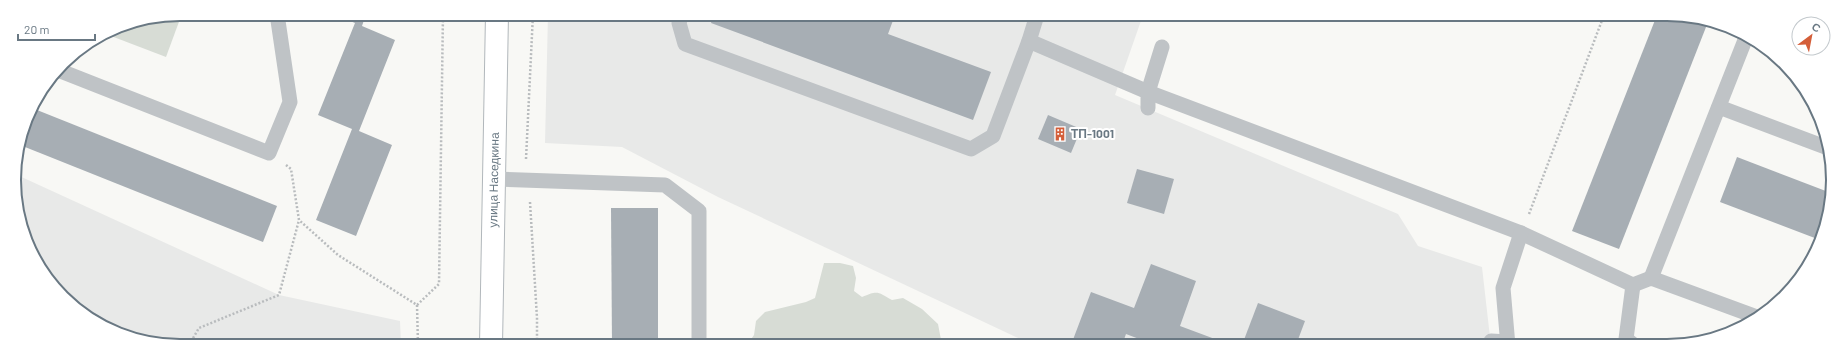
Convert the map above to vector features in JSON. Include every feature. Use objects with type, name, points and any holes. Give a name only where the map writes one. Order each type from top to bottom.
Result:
[{"type":"main road","name":"улица Наседкина","points":[[491,339],[497,21]]},
{"type":"lane","points":[[63,72],[269,153],[290,102],[278,21]]},
{"type":"lane","points":[[680,21],[685,44],[971,149],[994,136],[1035,21]]},
{"type":"lane","points":[[1029,41],[1148,92],[1521,233],[1633,284],[1651,278],[1751,315]]},
{"type":"lane","points":[[1651,278],[1745,41]]},
{"type":"lane","points":[[1148,108],[1148,92],[1162,47]]},
{"type":"lane","points":[[1719,107],[1822,146]]},
{"type":"lane","points":[[494,179],[665,184],[699,211],[699,339]]},
{"type":"lane","points":[[1508,339],[1503,288],[1521,233]]},
{"type":"lane","points":[[1626,339],[1633,284]]},
{"type":"path","points":[[416,305],[439,284],[443,21]]},
{"type":"path","points":[[1521,233],[1602,21]]},
{"type":"path","points":[[193,339],[199,328],[279,294],[300,220],[291,169],[269,153]]},
{"type":"path","points":[[300,220],[338,255],[416,305]]},
{"type":"path","points":[[416,305],[418,339]]},
{"type":"shaded area","points":[[179,21],[166,57],[112,36],[139,26],[159,22]]},
{"type":"shaded area","points":[[548,21],[1141,21],[1115,95],[1398,214],[1418,246],[1482,267],[1490,339],[1020,339],[718,197],[622,147],[545,143]]},
{"type":"shaded area","points":[[21,177],[279,295],[400,321],[401,339],[170,339],[129,331],[100,318],[75,300],[60,285],[42,260],[26,221],[22,201]]},
{"type":"shaded area","points":[[824,263],[840,263],[853,266],[856,278],[854,291],[862,297],[871,293],[878,293],[892,300],[903,298],[922,309],[938,324],[941,339],[751,339],[754,335],[756,321],[765,312],[806,302],[815,298]]},
{"type":"building","points":[[350,21],[364,21],[362,26],[395,40],[359,131],[392,145],[356,236],[316,220],[352,129],[318,115],[355,23]]},
{"type":"building","points":[[712,21],[893,21],[888,34],[991,72],[973,120],[711,23]]},
{"type":"building","points":[[1655,21],[1677,21],[1707,26],[1619,249],[1572,231]]},
{"type":"building","points":[[37,110],[277,206],[263,242],[24,147],[29,129]]},
{"type":"building","name":"ТП-1001","points":[[1048,115],[1081,129],[1071,153],[1038,139]]},
{"type":"building","points":[[1737,157],[1826,191],[1821,221],[1815,238],[1720,202]]},
{"type":"building","points":[[1137,169],[1174,179],[1164,214],[1127,203]]},
{"type":"building","points":[[611,208],[658,208],[658,339],[612,339]]},
{"type":"building","points":[[1151,264],[1196,281],[1180,326],[1215,339],[1139,339],[1126,334],[1124,339],[1073,339],[1091,292],[1134,308]]},
{"type":"building","points":[[1258,303],[1305,321],[1298,339],[1244,339]]},
{"type":"place","name":"ТП-1001","points":[[1060,134]]}]
